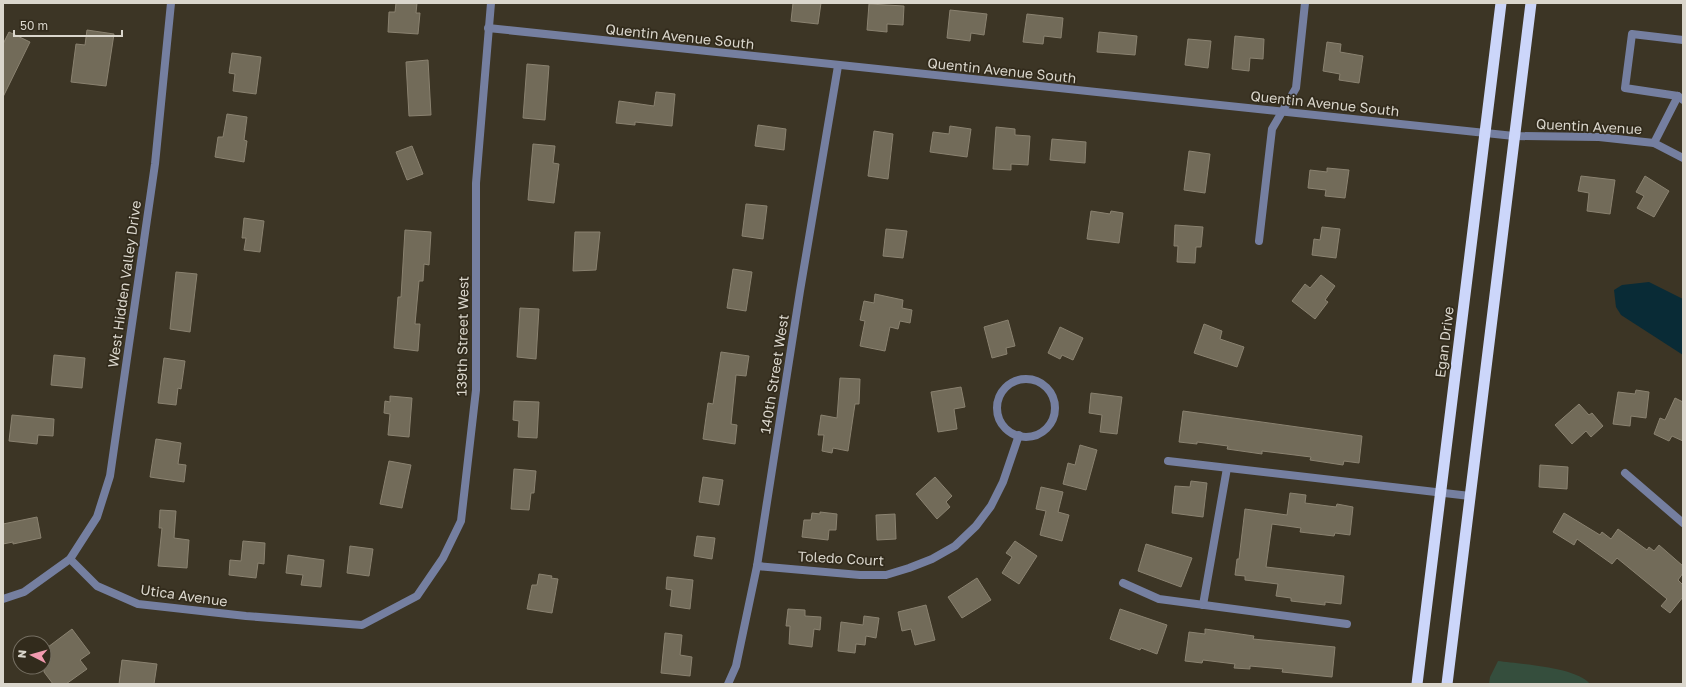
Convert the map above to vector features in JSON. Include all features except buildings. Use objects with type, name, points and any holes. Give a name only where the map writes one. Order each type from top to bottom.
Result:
[{"type":"highway","name":"Egan Drive","points":[[1417,684],[1501,3]]},
{"type":"highway","points":[[1447,684],[1531,3]]},
{"type":"street","name":"West Hidden Valley Drive","points":[[70,559],[97,517],[110,476],[155,164],[171,3]]},
{"type":"street","name":"139th Street West","points":[[362,625],[417,596],[443,558],[461,521],[476,390],[476,183],[491,3]]},
{"type":"street","points":[[1259,241],[1272,129],[1296,88],[1305,3]]},
{"type":"street","name":"Quentin Avenue South","points":[[488,28],[1514,136]]},
{"type":"street","points":[[1654,143],[1680,98],[1625,88],[1632,34],[1683,40]]},
{"type":"street","name":"140th Street West","points":[[728,684],[736,666],[757,566],[800,291],[838,66]]},
{"type":"street","name":"Quentin Avenue","points":[[1514,136],[1599,137],[1654,143],[1683,158]]},
{"type":"street","points":[[1017,380],[1035,380],[1043,384],[1050,392],[1054,401],[1055,411],[1053,421],[1047,429],[1038,434],[1029,437],[1019,435],[1010,433],[1003,426],[997,409],[998,400],[1008,385],[1017,380]]},
{"type":"street","name":"Toledo Court","points":[[757,566],[860,575],[886,574],[909,568],[932,559],[955,546],[976,526],[991,506],[1003,482],[1019,435]]},
{"type":"street","points":[[1168,461],[1470,496]]},
{"type":"street","points":[[1203,605],[1227,468]]},
{"type":"street","points":[[1625,472],[1683,523]]},
{"type":"street","points":[[3,599],[24,592],[70,559]]},
{"type":"street","name":"Utica Avenue","points":[[70,559],[97,586],[138,604],[246,616],[362,625]]},
{"type":"street","points":[[1123,583],[1159,599],[1347,624]]},
{"type":"green space","points":[[1498,661],[1561,670],[1583,678],[1590,684],[1489,684],[1490,677]]},
{"type":"water","points":[[1649,282],[1683,299],[1683,355],[1621,315],[1616,307],[1614,290],[1622,285]]}]
